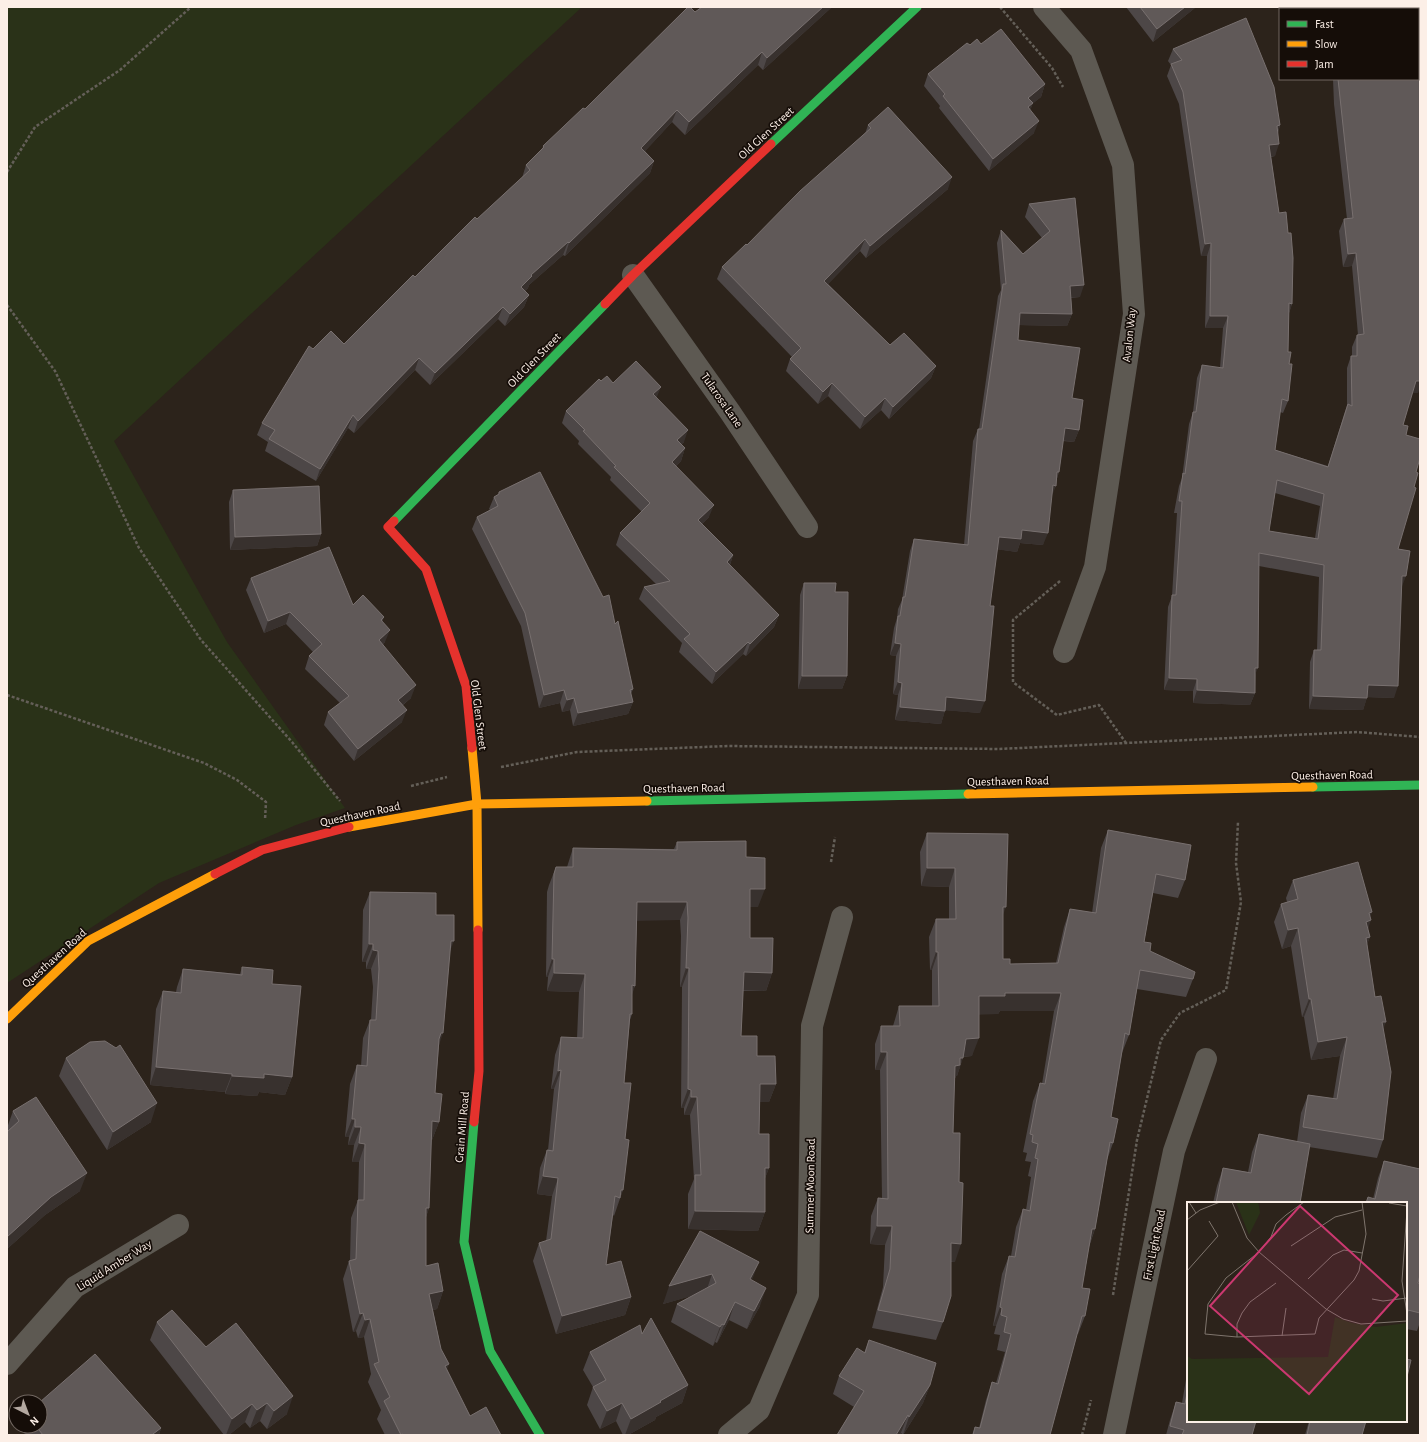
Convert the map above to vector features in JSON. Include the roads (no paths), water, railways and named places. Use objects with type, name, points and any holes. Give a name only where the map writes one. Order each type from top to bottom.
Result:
[{"type":"street","name":"Old Glen Street","points":[[477,804],[466,686],[426,569],[388,526],[633,275],[917,7]]},
{"type":"street","name":"Avalon Way","points":[[1044,7],[1081,50],[1123,165],[1134,314],[1096,567],[1064,652]]},
{"type":"street","name":"Tularosa Lane","points":[[633,275],[730,412],[807,527]]},
{"type":"street","name":"Questhaven Road","points":[[7,1019],[88,941],[262,850],[358,825],[477,804],[1420,785]]},
{"type":"street","name":"Grain Mill Road","points":[[477,804],[479,1071],[464,1242],[490,1351],[540,1435]]},
{"type":"street","name":"Summer Moon Road","points":[[729,1435],[759,1410],[808,1295],[812,1026],[842,917]]},
{"type":"street","name":"First Light Road","points":[[1114,1435],[1174,1151],[1206,1059]]},
{"type":"street","name":"Liquid Amber Way","points":[[7,1364],[75,1287],[178,1225]]}]
